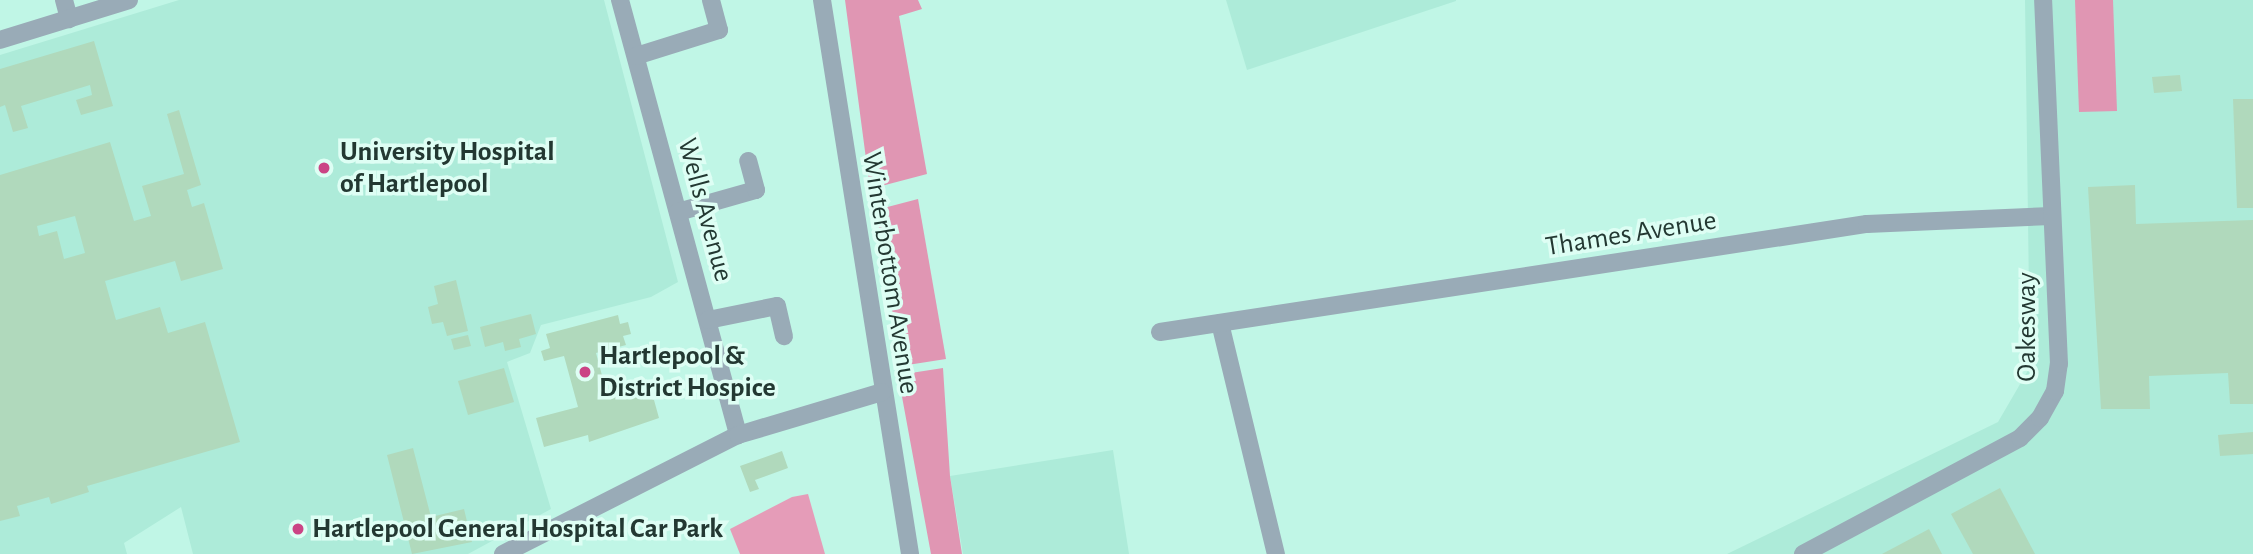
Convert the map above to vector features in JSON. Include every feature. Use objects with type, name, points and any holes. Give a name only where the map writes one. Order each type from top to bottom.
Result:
[{"type":"street","points":[[64,0],[69,19]]},
{"type":"street","points":[[0,40],[130,0]]},
{"type":"street","name":"Wells Avenue","points":[[620,0],[738,435]]},
{"type":"street","points":[[636,56],[719,30],[711,0]]},
{"type":"street","name":"Winterbottom Avenue","points":[[822,0],[881,392],[910,554]]},
{"type":"street","name":"Oakesway","points":[[1803,554],[2020,438],[2040,418],[2055,391],[2059,364],[2043,0]]},
{"type":"street","points":[[678,212],[756,190],[748,161]]},
{"type":"street","name":"Thames Avenue","points":[[1160,332],[1867,224],[2052,216]]},
{"type":"street","points":[[708,320],[777,306],[784,336]]},
{"type":"street","points":[[1220,323],[1276,554]]},
{"type":"street","points":[[509,553],[738,435],[881,392]]},
{"type":"shaded area","name":"University Hospital of Hartlepool","points":[[179,0],[604,0],[678,282],[651,297],[541,325],[530,353],[507,362],[551,509],[468,554],[193,554],[181,507],[124,543],[127,554],[0,554],[0,55]]},
{"type":"shaded area","points":[[845,0],[918,0],[922,9],[899,16],[927,174],[870,189]]},
{"type":"shaded area","points":[[1226,0],[1456,0],[1456,1],[1247,70]]},
{"type":"shaded area","points":[[2025,0],[2253,0],[2253,554],[1727,554],[1998,422],[2030,367]]},
{"type":"shaded area","points":[[2075,0],[2113,0],[2117,111],[2079,112]]},
{"type":"shaded area","points":[[918,199],[946,359],[901,366],[876,210]]},
{"type":"shaded area","points":[[943,368],[950,476],[962,554],[931,554],[898,375]]},
{"type":"shaded area","points":[[1113,450],[1129,554],[963,554],[950,476]]},
{"type":"shaded area","points":[[808,494],[825,554],[740,554],[730,529],[792,497]]},
{"type":"building","points":[[94,41],[113,106],[81,115],[76,100],[92,95],[90,85],[21,106],[28,128],[13,132],[5,105],[0,107],[0,69]]},
{"type":"building","points":[[2180,75],[2182,91],[2154,93],[2152,77]]},
{"type":"building","points":[[2233,99],[2253,99],[2253,208],[2237,208]]},
{"type":"building","points":[[179,110],[201,185],[187,190],[192,207],[204,203],[223,269],[181,281],[175,261],[105,281],[116,320],[160,307],[168,333],[205,322],[240,442],[87,486],[89,492],[51,504],[49,497],[17,506],[20,516],[0,521],[0,175],[110,142],[134,221],[151,216],[142,186],[184,174],[167,114]],"holes":[[[75,216],[85,253],[64,259],[57,231],[39,236],[37,226]]]},
{"type":"building","points":[[2135,185],[2136,224],[2253,220],[2253,404],[2230,404],[2228,373],[2149,376],[2150,409],[2101,409],[2088,187]]},
{"type":"building","points":[[456,280],[468,331],[447,336],[443,322],[432,324],[428,307],[438,304],[434,286]]},
{"type":"building","points":[[531,314],[536,334],[519,339],[521,347],[505,351],[503,342],[485,347],[480,327]]},
{"type":"building","name":"Hartlepool & District Hospice","points":[[618,315],[620,324],[628,322],[631,334],[623,336],[626,345],[596,353],[607,394],[649,382],[659,418],[589,442],[588,435],[544,447],[536,418],[578,407],[564,356],[544,361],[541,351],[550,348],[546,334]]},
{"type":"building","points":[[468,335],[471,346],[454,350],[451,339]]},
{"type":"building","points":[[504,368],[514,402],[468,415],[458,381]]},
{"type":"building","points":[[2253,432],[2253,454],[2220,456],[2218,435]]},
{"type":"building","points":[[413,448],[431,517],[464,509],[472,542],[412,554],[387,455]]},
{"type":"building","points":[[782,451],[788,468],[755,480],[759,489],[750,492],[740,466]]},
{"type":"building","points":[[2000,488],[2035,554],[1973,554],[1951,514]]},
{"type":"building","points":[[1929,529],[1942,554],[1882,554]]},
{"type":"place","name":"University Hospital of Hartlepool","points":[[324,168]]},
{"type":"place","name":"Hartlepool & District Hospice","points":[[585,372]]},
{"type":"place","name":"Hartlepool General Hospital Car Park","points":[[298,529]]}]
